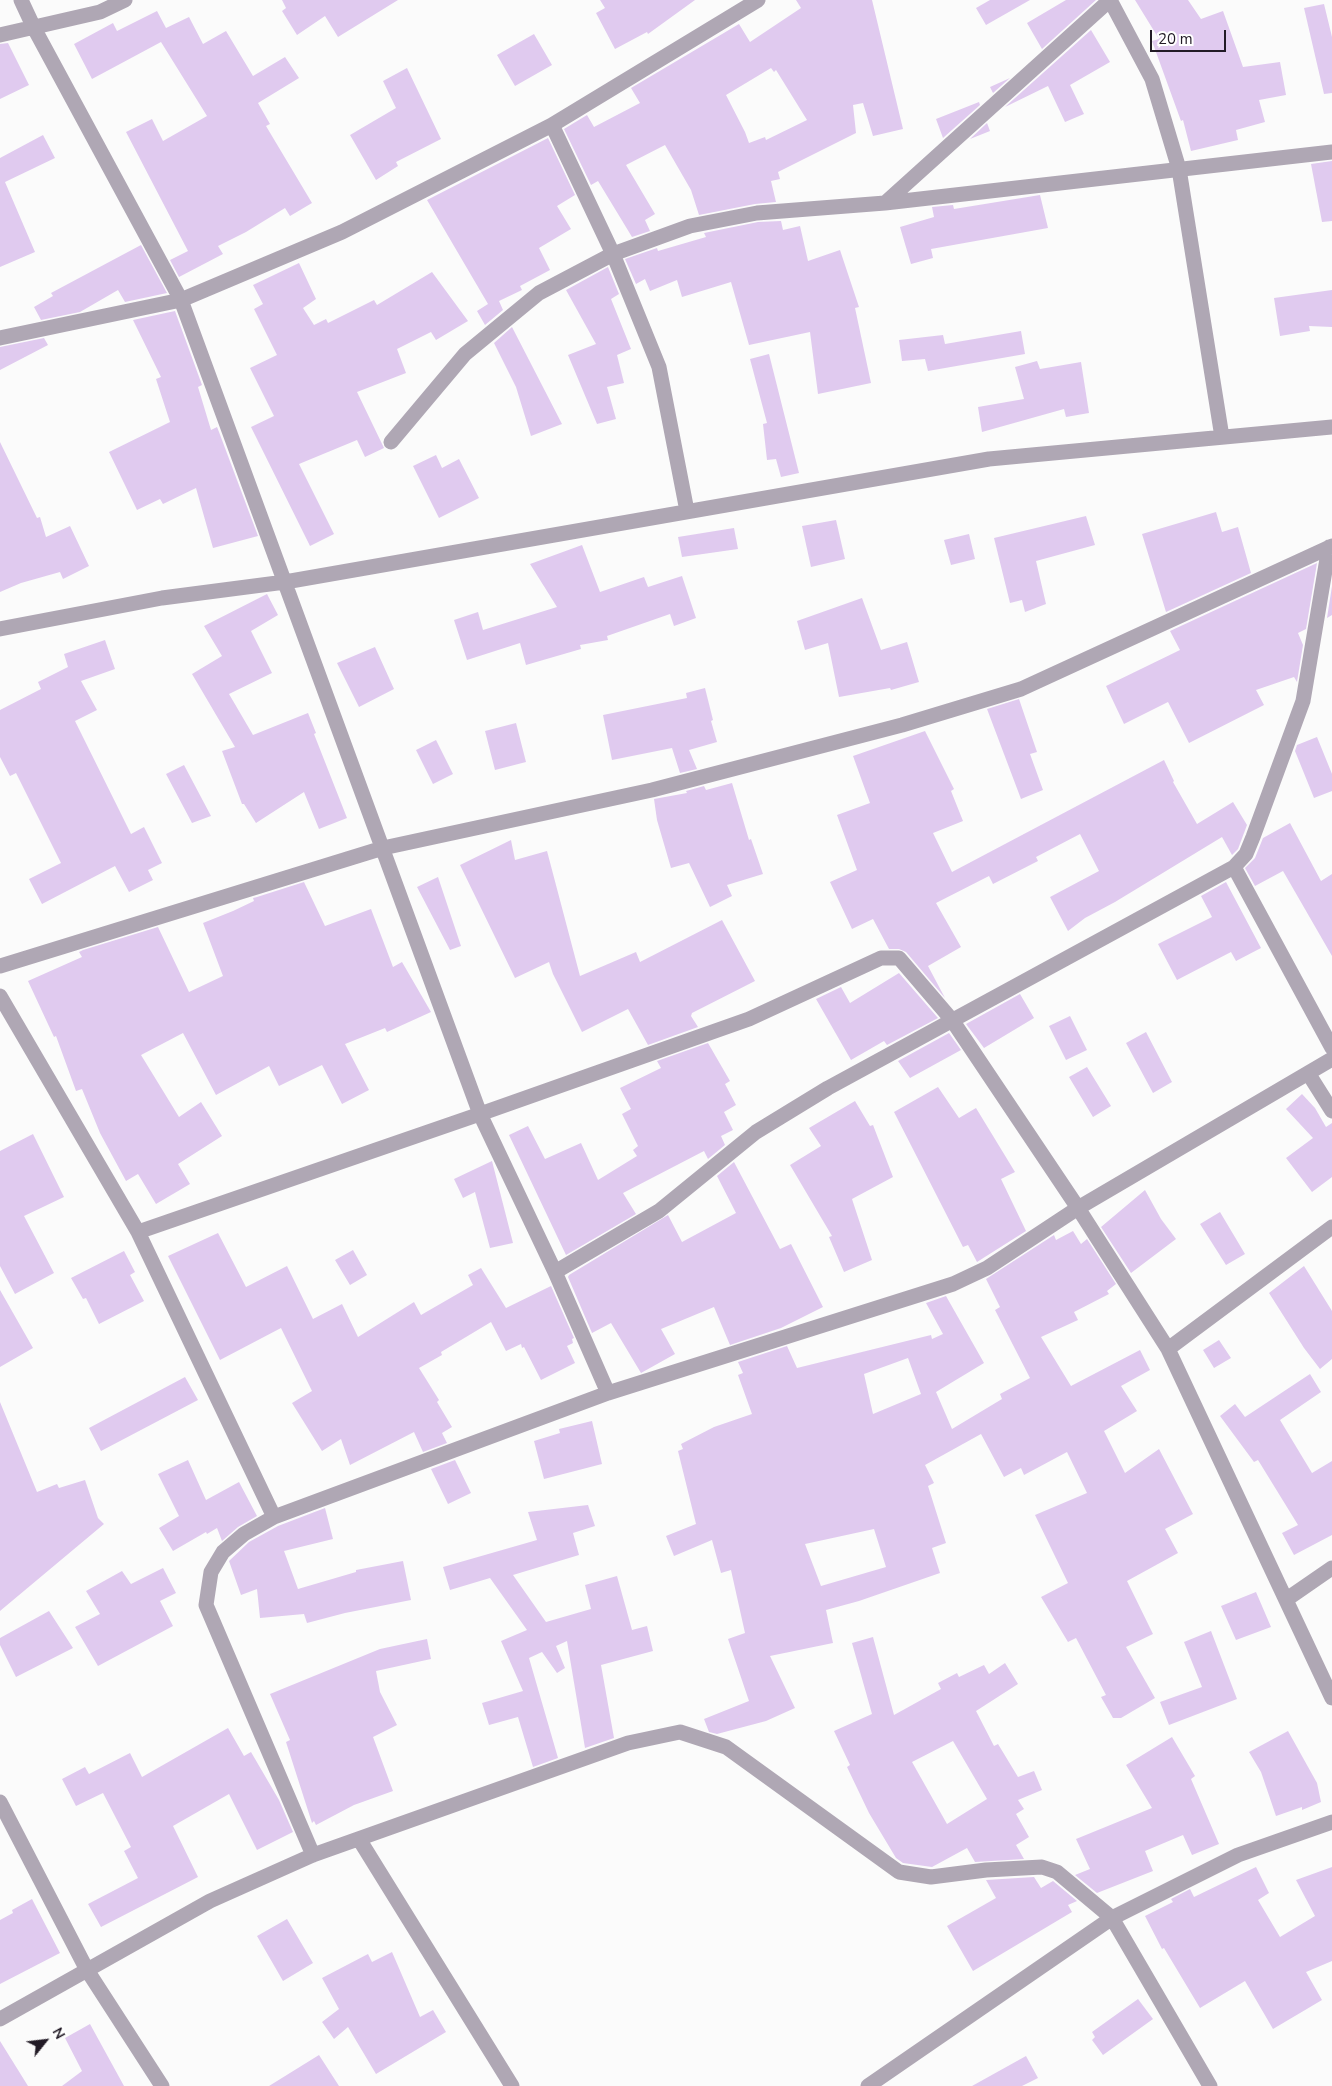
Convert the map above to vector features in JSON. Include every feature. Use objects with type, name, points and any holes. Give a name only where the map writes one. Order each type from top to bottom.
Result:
[{"type":"street","points":[[21,0],[34,28],[181,300],[480,1114],[555,1272],[608,1393]]},
{"type":"street","points":[[0,35],[100,12],[126,0]]},
{"type":"street","points":[[0,338],[181,300],[342,232],[552,125],[758,0]]},
{"type":"street","points":[[885,203],[1110,0],[1152,79],[1179,170],[1222,437]]},
{"type":"street","points":[[552,125],[613,254],[659,367],[687,511]]},
{"type":"street","points":[[391,442],[465,354],[539,294],[613,254],[690,226],[757,213],[885,203],[1332,152]]},
{"type":"street","points":[[0,629],[162,598],[285,582],[989,459],[1332,427]]},
{"type":"street","points":[[0,966],[383,848],[652,790],[902,725],[1021,689],[1330,547]]},
{"type":"street","points":[[555,1272],[659,1211],[756,1132],[828,1088],[1234,867],[1246,854],[1303,701],[1330,547]]},
{"type":"street","points":[[1234,867],[1332,1048]]},
{"type":"street","points":[[138,1232],[480,1114],[749,1018],[881,958],[899,958],[952,1020],[1078,1208],[1168,1349],[1332,1698]]},
{"type":"street","points":[[0,996],[138,1232],[274,1517]]},
{"type":"street","points":[[313,1855],[206,1605],[211,1572],[223,1552],[244,1534],[274,1517],[608,1393],[953,1284],[987,1268],[1078,1208],[1332,1059]]},
{"type":"street","points":[[1308,1073],[1332,1111]]},
{"type":"street","points":[[1168,1349],[1332,1226]]},
{"type":"street","points":[[1287,1599],[1332,1568]]},
{"type":"street","points":[[0,2019],[210,1901],[313,1855],[628,1743],[680,1732],[726,1746],[899,1872],[931,1877],[986,1870],[1042,1867],[1057,1872],[1112,1918],[1210,2086]]},
{"type":"street","points":[[0,1802],[87,1970],[162,2086]]},
{"type":"street","points":[[868,2086],[1112,1918],[1238,1854],[1332,1822]]},
{"type":"street","points":[[359,1839],[512,2086]]},
{"type":"building","points":[[282,0],[398,0],[338,37],[325,16],[297,35],[282,11],[286,8]]},
{"type":"building","points":[[600,0],[695,0],[648,34],[647,32],[615,49],[596,13],[605,8]]},
{"type":"building","points":[[796,0],[872,0],[903,129],[873,136],[863,103],[853,105],[856,133],[778,172],[780,179],[771,181],[776,202],[755,204],[699,215],[691,190],[665,145],[626,165],[655,214],[645,220],[650,231],[632,237],[598,181],[591,185],[564,129],[587,115],[594,127],[640,103],[631,88],[739,24],[750,42],[801,8]],"holes":[[[771,68],[774,72],[776,70],[807,120],[766,140],[765,137],[749,143],[726,95]]]},
{"type":"building","points":[[990,0],[1030,0],[986,25],[976,8]]},
{"type":"building","points":[[1066,0],[1096,0],[1042,49],[1027,23]]},
{"type":"building","points":[[1135,0],[1188,0],[1201,19],[1223,11],[1243,67],[1280,62],[1286,95],[1259,100],[1265,122],[1236,130],[1238,140],[1191,151],[1183,120],[1181,121],[1152,41],[1159,39]]},
{"type":"building","points":[[1324,4],[1332,37],[1332,93],[1324,94],[1304,8]]},
{"type":"building","points":[[157,11],[166,28],[189,17],[203,44],[226,31],[253,76],[285,57],[299,78],[258,103],[270,124],[266,126],[312,203],[290,216],[285,208],[246,232],[218,246],[223,254],[179,277],[170,260],[188,251],[126,132],[152,119],[163,141],[207,116],[161,42],[92,79],[74,44],[113,23],[117,31]]},
{"type":"building","points":[[1091,30],[1110,62],[1070,85],[1084,114],[1065,122],[1048,86],[1005,107]]},
{"type":"building","points":[[534,34],[552,65],[515,86],[497,55]]},
{"type":"building","points":[[8,43],[29,85],[0,99],[0,44]]},
{"type":"building","points":[[407,68],[441,139],[396,162],[398,166],[376,180],[350,135],[396,108],[383,81]]},
{"type":"building","points":[[1010,78],[993,93],[990,87]]},
{"type":"building","points":[[979,102],[980,105],[943,138],[936,119]]},
{"type":"building","points":[[987,123],[990,131],[970,139]]},
{"type":"building","points":[[43,135],[55,158],[5,182],[35,252],[0,267],[0,158]]},
{"type":"building","points":[[548,138],[575,195],[557,206],[571,229],[539,248],[550,270],[520,286],[522,290],[499,301],[503,310],[485,325],[477,311],[488,304],[427,200]]},
{"type":"building","points":[[1332,161],[1332,221],[1322,222],[1311,164]]},
{"type":"building","points":[[1040,195],[1048,228],[931,249],[933,258],[911,264],[900,227],[934,217],[932,207],[953,205],[954,209]]},
{"type":"building","points":[[781,221],[783,230],[800,226],[808,261],[840,250],[859,307],[855,308],[871,383],[818,394],[810,332],[749,345],[731,282],[682,297],[677,280],[650,291],[645,279],[636,284],[625,259],[657,248],[658,251],[706,237],[704,233],[758,222]]},
{"type":"building","points":[[141,245],[167,293],[125,302],[118,290],[80,312],[41,320],[34,307],[53,296],[51,293]]},
{"type":"building","points":[[299,263],[316,299],[303,308],[314,325],[326,319],[328,323],[374,300],[377,305],[432,272],[468,321],[436,340],[431,332],[397,349],[406,373],[357,392],[384,448],[365,457],[357,440],[299,464],[334,534],[310,546],[251,427],[274,416],[250,368],[277,355],[254,309],[263,304],[253,285]]},
{"type":"building","points":[[608,267],[619,294],[611,299],[631,349],[617,355],[624,383],[607,387],[616,419],[597,424],[568,355],[596,344],[566,290]]},
{"type":"building","points":[[1332,290],[1332,327],[1309,326],[1310,331],[1280,336],[1274,298]]},
{"type":"building","points":[[175,311],[202,385],[198,387],[211,430],[217,427],[258,536],[213,548],[196,488],[163,504],[160,499],[137,510],[109,452],[170,422],[156,379],[161,377],[133,320]]},
{"type":"building","points":[[512,327],[562,424],[531,436],[516,387],[494,343]]},
{"type":"building","points":[[1021,331],[1025,354],[928,371],[925,359],[902,361],[899,340],[943,335],[945,344]]},
{"type":"building","points":[[44,338],[48,345],[0,370],[0,347]]},
{"type":"building","points":[[769,354],[799,473],[781,477],[776,459],[767,460],[763,424],[767,423],[750,359]]},
{"type":"building","points":[[1037,361],[1040,369],[1081,362],[1089,413],[1066,417],[1064,409],[982,432],[978,407],[1024,399],[1015,367]]},
{"type":"building","points":[[0,442],[37,518],[40,517],[46,537],[70,526],[89,566],[63,579],[60,572],[21,583],[0,592]]},
{"type":"building","points":[[436,455],[442,468],[459,459],[479,498],[439,518],[413,466]]},
{"type":"building","points":[[1216,512],[1222,532],[1238,527],[1251,573],[1166,612],[1142,534]]},
{"type":"building","points":[[1086,516],[1095,545],[1036,561],[1046,604],[1025,612],[1022,600],[1010,603],[994,538]]},
{"type":"building","points":[[836,520],[845,559],[811,567],[802,526]]},
{"type":"building","points":[[734,528],[738,549],[682,557],[678,537]]},
{"type":"building","points":[[969,534],[975,559],[951,565],[944,540]]},
{"type":"building","points":[[582,545],[600,592],[644,577],[648,587],[682,576],[696,618],[674,626],[670,614],[607,636],[608,640],[580,645],[581,649],[526,665],[520,643],[467,660],[454,620],[478,612],[483,630],[557,607],[530,564]]},
{"type":"building","points":[[1317,563],[1306,629],[1298,633],[1303,645],[1297,682],[1294,677],[1256,690],[1264,705],[1189,743],[1168,702],[1124,724],[1106,686],[1180,650],[1170,631]]},
{"type":"building","points":[[1332,586],[1332,615],[1327,618]]},
{"type":"building","points":[[267,594],[278,615],[251,631],[272,673],[229,694],[253,735],[308,713],[316,733],[314,734],[347,818],[319,829],[304,792],[256,823],[244,804],[242,804],[222,751],[235,747],[192,674],[222,656],[204,626]]},
{"type":"building","points":[[862,598],[881,650],[907,642],[919,682],[891,690],[890,688],[839,697],[828,643],[805,650],[797,621]]},
{"type":"building","points":[[105,640],[115,669],[81,681],[97,710],[75,721],[131,834],[144,827],[162,863],[148,870],[153,880],[129,892],[115,866],[42,904],[29,879],[61,863],[16,773],[10,776],[0,757],[0,710],[41,689],[38,682],[68,667],[64,654]]},
{"type":"building","points":[[375,647],[394,689],[359,707],[337,663]]},
{"type":"building","points":[[705,688],[717,742],[689,750],[697,769],[680,773],[672,748],[612,760],[603,715],[687,698],[686,693]]},
{"type":"building","points":[[1019,699],[1037,752],[1030,754],[1043,790],[1021,799],[987,709]]},
{"type":"building","points":[[516,723],[526,762],[495,770],[485,731]]},
{"type":"building","points":[[925,731],[954,789],[951,791],[963,821],[933,833],[952,872],[1164,760],[1173,782],[1197,824],[1233,802],[1247,825],[1238,849],[1232,855],[1222,837],[1085,918],[1068,931],[1050,897],[1099,871],[1080,834],[1036,857],[1038,861],[993,884],[989,876],[936,903],[961,947],[928,966],[945,998],[906,952],[899,949],[889,949],[873,919],[852,929],[830,882],[857,870],[837,815],[870,803],[853,756]]},
{"type":"building","points":[[1317,737],[1332,774],[1332,791],[1314,798],[1295,751],[1297,745]]},
{"type":"building","points":[[436,740],[453,774],[433,784],[416,750]]},
{"type":"building","points":[[184,765],[211,816],[192,823],[166,774]]},
{"type":"building","points":[[732,783],[749,840],[751,839],[763,874],[727,885],[732,896],[710,907],[689,863],[671,868],[657,820],[654,799],[687,793],[686,791],[704,786],[706,790]]},
{"type":"building","points":[[1290,823],[1321,881],[1332,874],[1332,956],[1283,871],[1255,886],[1245,868],[1255,858],[1263,838]]},
{"type":"building","points":[[511,840],[515,860],[547,851],[580,976],[636,952],[640,962],[722,920],[755,981],[692,1013],[691,1016],[698,1027],[648,1045],[628,1009],[582,1032],[549,962],[515,978],[460,865]]},
{"type":"building","points":[[438,877],[461,946],[450,950],[417,887]]},
{"type":"building","points":[[304,882],[325,926],[371,909],[393,967],[402,962],[431,1012],[387,1032],[385,1028],[345,1044],[369,1090],[342,1104],[322,1065],[279,1086],[269,1066],[216,1095],[183,1033],[141,1055],[179,1117],[201,1102],[222,1136],[178,1164],[190,1184],[156,1204],[138,1174],[126,1181],[100,1133],[82,1089],[76,1091],[56,1036],[54,1037],[28,981],[82,957],[79,952],[83,950],[158,927],[189,992],[223,976],[203,923],[254,901],[253,898]]},
{"type":"building","points":[[1226,882],[1261,948],[1236,961],[1231,952],[1177,980],[1158,944],[1212,917],[1201,896]]},
{"type":"building","points":[[899,973],[938,1018],[887,1045],[884,1041],[851,1060],[816,999],[841,987],[850,1003]]},
{"type":"building","points":[[1020,994],[1034,1018],[984,1048],[966,1024]]},
{"type":"building","points":[[1070,1016],[1087,1050],[1066,1060],[1049,1026]]},
{"type":"building","points":[[1146,1032],[1172,1082],[1153,1093],[1126,1043]]},
{"type":"building","points":[[949,1033],[961,1050],[910,1078],[898,1061]]},
{"type":"building","points":[[708,1043],[730,1081],[725,1084],[736,1105],[724,1112],[733,1130],[721,1136],[725,1145],[708,1159],[704,1151],[623,1193],[636,1214],[566,1255],[509,1135],[528,1126],[545,1159],[581,1143],[598,1180],[637,1156],[633,1150],[638,1146],[622,1114],[631,1109],[620,1088],[661,1068],[657,1061]]},
{"type":"building","points":[[1087,1067],[1111,1106],[1093,1117],[1069,1077]]},
{"type":"building","points":[[938,1087],[959,1118],[976,1108],[1015,1172],[1001,1179],[1026,1231],[977,1262],[968,1245],[963,1247],[894,1112]]},
{"type":"building","points":[[1302,1094],[1315,1108],[1326,1127],[1332,1123],[1332,1177],[1312,1192],[1286,1158],[1313,1138],[1286,1109]]},
{"type":"building","points":[[855,1101],[870,1126],[873,1125],[893,1177],[852,1199],[872,1260],[844,1272],[829,1237],[832,1236],[790,1165],[821,1146],[809,1128]]},
{"type":"building","points":[[33,1134],[64,1197],[24,1216],[54,1273],[15,1294],[0,1266],[0,1151]]},
{"type":"building","points":[[492,1161],[513,1243],[490,1248],[475,1192],[463,1198],[454,1179]]},
{"type":"building","points":[[734,1162],[780,1249],[791,1244],[823,1307],[781,1328],[730,1345],[714,1307],[661,1329],[675,1354],[641,1373],[611,1323],[592,1333],[568,1277],[668,1215],[682,1242],[736,1213],[717,1176]]},
{"type":"building","points":[[1145,1190],[1161,1219],[1176,1239],[1131,1273],[1101,1227]]},
{"type":"building","points":[[1220,1212],[1245,1254],[1226,1265],[1200,1224]]},
{"type":"building","points":[[1073,1231],[1081,1244],[1087,1239],[1116,1284],[1107,1291],[1109,1294],[1074,1312],[1078,1320],[1041,1337],[1071,1386],[1140,1350],[1150,1370],[1121,1386],[1137,1411],[1104,1431],[1125,1473],[1159,1449],[1193,1514],[1165,1529],[1178,1553],[1127,1581],[1153,1634],[1126,1647],[1155,1698],[1121,1718],[1113,1718],[1101,1697],[1106,1695],[1076,1638],[1068,1642],[1041,1597],[1068,1583],[1035,1515],[1087,1493],[1067,1452],[1024,1475],[1021,1468],[1004,1477],[981,1434],[925,1465],[934,1483],[928,1486],[946,1543],[932,1548],[940,1573],[859,1601],[826,1610],[833,1643],[770,1656],[795,1708],[766,1721],[717,1734],[709,1732],[704,1719],[749,1701],[728,1639],[745,1633],[731,1570],[721,1573],[712,1540],[674,1556],[666,1536],[696,1524],[678,1451],[683,1449],[681,1444],[714,1427],[752,1414],[738,1375],[743,1373],[738,1362],[787,1346],[797,1368],[931,1335],[932,1339],[943,1334],[926,1303],[946,1296],[984,1363],[936,1392],[952,1429],[1002,1399],[1000,1394],[1030,1378],[995,1310],[1000,1307],[986,1279],[1054,1235],[1056,1240]],"holes":[[[908,1358],[921,1394],[873,1414],[864,1374]],[[874,1529],[886,1567],[821,1586],[805,1544]]]},
{"type":"building","points":[[218,1233],[246,1287],[287,1266],[313,1319],[342,1304],[358,1337],[414,1302],[421,1315],[473,1285],[468,1275],[481,1268],[506,1308],[551,1286],[574,1338],[572,1339],[573,1343],[567,1346],[575,1363],[541,1380],[524,1347],[522,1348],[521,1344],[506,1351],[491,1322],[441,1352],[442,1355],[419,1368],[439,1400],[437,1402],[452,1427],[442,1433],[447,1443],[423,1452],[414,1432],[350,1465],[341,1439],[322,1451],[292,1403],[312,1391],[281,1328],[220,1360],[168,1256]]},
{"type":"building","points":[[353,1250],[367,1275],[350,1285],[335,1260]]},
{"type":"building","points":[[124,1251],[135,1272],[130,1275],[144,1301],[99,1324],[86,1298],[83,1299],[71,1278]]},
{"type":"building","points":[[1304,1266],[1332,1311],[1332,1359],[1320,1369],[1304,1348],[1269,1293]]},
{"type":"building","points":[[0,1290],[33,1348],[0,1367]]},
{"type":"building","points":[[1219,1340],[1231,1358],[1214,1368],[1203,1350]]},
{"type":"building","points":[[1310,1374],[1321,1392],[1280,1420],[1312,1473],[1332,1461],[1332,1535],[1294,1555],[1282,1533],[1298,1525],[1258,1460],[1254,1462],[1220,1416],[1235,1404],[1245,1417]]},
{"type":"building","points":[[185,1377],[198,1400],[101,1451],[89,1428]]},
{"type":"building","points":[[0,1402],[37,1492],[57,1484],[59,1488],[85,1480],[98,1518],[104,1524],[0,1611]]},
{"type":"building","points":[[592,1421],[602,1464],[544,1479],[534,1441],[560,1433],[559,1429]]},
{"type":"building","points":[[188,1460],[206,1500],[239,1482],[257,1516],[238,1527],[222,1541],[217,1528],[207,1534],[206,1532],[173,1551],[159,1528],[179,1516],[158,1474]]},
{"type":"building","points":[[455,1460],[471,1493],[448,1504],[431,1469]]},
{"type":"building","points":[[588,1505],[595,1526],[573,1533],[579,1555],[513,1575],[546,1622],[591,1609],[585,1585],[617,1576],[632,1630],[647,1626],[653,1651],[601,1665],[614,1738],[585,1748],[567,1641],[556,1646],[565,1668],[557,1673],[542,1652],[529,1658],[558,1758],[533,1767],[518,1717],[489,1725],[482,1703],[523,1691],[501,1641],[527,1630],[490,1578],[450,1590],[443,1567],[537,1540],[528,1512]]},
{"type":"building","points":[[325,1508],[333,1539],[284,1551],[298,1589],[356,1572],[356,1570],[403,1561],[411,1600],[345,1613],[307,1623],[304,1614],[260,1618],[257,1589],[241,1595],[229,1561],[249,1542],[278,1526]]},
{"type":"building","points":[[163,1568],[176,1593],[160,1601],[173,1626],[98,1666],[75,1627],[100,1614],[86,1591],[122,1571],[131,1584]]},
{"type":"building","points":[[1256,1592],[1271,1627],[1236,1640],[1221,1606]]},
{"type":"building","points":[[49,1611],[73,1648],[16,1677],[0,1645],[0,1638]]},
{"type":"building","points":[[1211,1631],[1237,1699],[1169,1725],[1160,1702],[1202,1687],[1184,1642]]},
{"type":"building","points":[[873,1637],[894,1715],[941,1689],[938,1683],[957,1673],[959,1677],[984,1665],[989,1674],[1005,1663],[1018,1684],[976,1711],[994,1746],[998,1744],[1018,1777],[1034,1771],[1042,1790],[1018,1800],[1024,1809],[1016,1814],[1029,1837],[1016,1845],[1024,1859],[975,1862],[967,1848],[932,1867],[903,1863],[896,1858],[869,1813],[847,1767],[850,1765],[834,1731],[872,1714],[852,1643]],"holes":[[[953,1741],[987,1799],[947,1824],[912,1762]]]},
{"type":"building","points":[[427,1639],[431,1659],[376,1671],[380,1692],[397,1725],[373,1737],[393,1791],[354,1805],[316,1825],[314,1821],[312,1823],[286,1742],[290,1740],[270,1694],[380,1649]]},
{"type":"building","points":[[228,1728],[244,1756],[251,1752],[279,1800],[293,1832],[257,1850],[229,1794],[173,1826],[198,1877],[101,1927],[88,1904],[138,1878],[124,1851],[131,1847],[103,1793],[76,1806],[62,1779],[85,1767],[89,1774],[130,1753],[142,1777]]},
{"type":"building","points":[[1288,1731],[1317,1783],[1321,1802],[1302,1810],[1302,1807],[1276,1816],[1261,1772],[1249,1752]]},
{"type":"building","points":[[1172,1737],[1195,1776],[1191,1779],[1219,1844],[1192,1855],[1183,1835],[1145,1851],[1153,1871],[1097,1893],[1075,1875],[1090,1869],[1076,1839],[1152,1808],[1126,1765]]},
{"type":"building","points":[[1256,1867],[1269,1893],[1258,1900],[1280,1937],[1315,1916],[1296,1880],[1332,1867],[1332,1961],[1306,1972],[1322,2000],[1273,2029],[1245,1981],[1200,2008],[1164,1948],[1162,1949],[1145,1916],[1173,1902],[1171,1899],[1190,1889],[1194,1897]]},
{"type":"building","points":[[1034,1877],[1041,1888],[1053,1881],[1077,1901],[1068,1905],[1072,1912],[973,1971],[947,1926],[996,1898],[986,1880]]},
{"type":"building","points":[[32,1899],[60,1953],[0,1984],[0,1920],[13,1913],[12,1910]]},
{"type":"building","points":[[287,1919],[313,1963],[283,1981],[257,1936]]},
{"type":"building","points":[[392,1952],[420,2017],[433,2010],[446,2032],[376,2074],[348,2027],[334,2039],[322,2022],[339,2009],[322,1978],[368,1954],[372,1962]]},
{"type":"building","points":[[1138,1999],[1153,2019],[1103,2055],[1092,2040],[1095,2037],[1092,2032]]},
{"type":"building","points":[[90,2024],[124,2086],[62,2086],[82,2071],[65,2038]]},
{"type":"building","points":[[0,2041],[28,2086],[0,2086]]},
{"type":"building","points":[[319,2055],[339,2086],[269,2086]]},
{"type":"building","points":[[1026,2056],[1038,2078],[1022,2086],[972,2086]]}]
